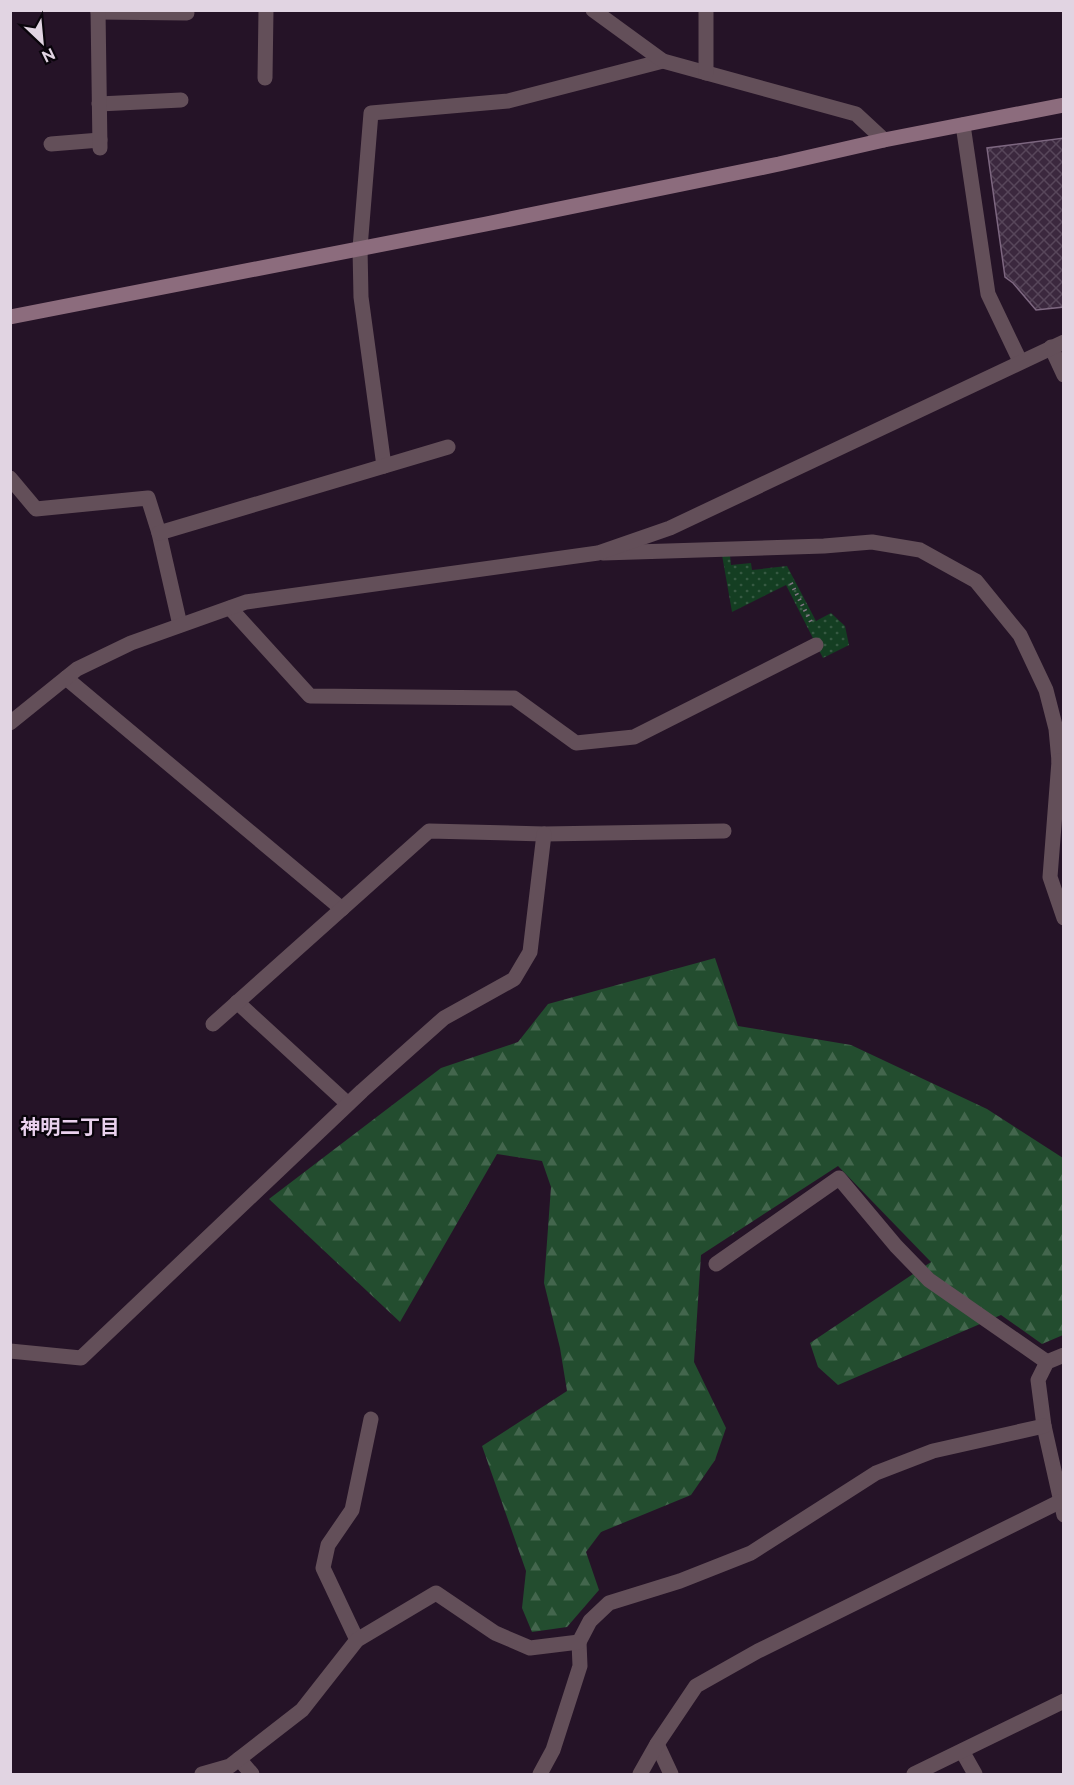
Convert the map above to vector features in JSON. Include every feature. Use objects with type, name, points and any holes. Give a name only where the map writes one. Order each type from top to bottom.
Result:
[{"type":"street","points":[[264,78],[266,10]]},
{"type":"street","points":[[593,10],[663,61],[856,114],[884,140]]},
{"type":"street","points":[[705,73],[706,10]]},
{"type":"street","points":[[51,144],[100,144],[98,11],[187,13]]},
{"type":"street","points":[[384,466],[361,297],[360,248],[370,113],[508,101],[663,61]]},
{"type":"street","points":[[99,104],[181,100]]},
{"type":"street","points":[[10,317],[1064,105]]},
{"type":"street","points":[[963,125],[988,294],[1020,361]]},
{"type":"street","points":[[598,553],[670,528],[1057,345],[1064,375]]},
{"type":"street","points":[[159,533],[448,447]]},
{"type":"street","points":[[10,478],[36,509],[148,498],[159,533],[180,625]]},
{"type":"street","points":[[12,721],[77,669],[131,643],[246,602],[598,553],[824,546],[872,542],[920,550],[976,581],[1020,635],[1046,690],[1056,729],[1059,761],[1050,877],[1064,918]]},
{"type":"street","points":[[230,608],[310,696],[514,698],[576,743],[634,737],[816,645]]},
{"type":"street","points":[[66,678],[342,909]]},
{"type":"street","points":[[213,1024],[429,831],[544,834],[724,831]]},
{"type":"street","points":[[10,1351],[81,1358],[348,1104],[444,1018],[514,979],[530,952],[544,834]]},
{"type":"street","points":[[237,1002],[348,1104]]},
{"type":"street","points":[[717,1264],[839,1178],[896,1246],[929,1280],[1047,1362]]},
{"type":"street","points":[[640,1774],[696,1686],[758,1651],[1061,1508],[1044,1426],[1038,1380],[1047,1362],[1064,1355]]},
{"type":"street","points":[[357,1640],[323,1568],[328,1545],[352,1510],[371,1419]]},
{"type":"street","points":[[540,1774],[553,1750],[580,1666],[579,1642],[590,1621],[609,1603],[680,1581],[751,1553],[876,1473],[933,1451],[1044,1426]]},
{"type":"street","points":[[202,1774],[230,1767],[302,1710],[357,1640],[436,1593],[495,1633],[530,1648],[579,1642]]},
{"type":"street","points":[[914,1774],[1064,1701]]},
{"type":"street","points":[[657,1744],[671,1774]]},
{"type":"street","points":[[962,1750],[975,1774]]},
{"type":"street","points":[[239,1759],[252,1774]]},
{"type":"path","points":[[791,583],[811,622]]},
{"type":"green space","points":[[722,555],[730,555],[731,565],[751,563],[752,570],[787,566],[816,621],[831,613],[845,626],[849,645],[823,658],[786,585],[732,612]]},
{"type":"green space","points":[[715,958],[738,1026],[851,1045],[987,1109],[1063,1158],[1063,1335],[1042,1344],[1001,1315],[838,1385],[818,1367],[810,1343],[931,1262],[838,1166],[701,1255],[694,1362],[726,1428],[715,1460],[691,1495],[601,1532],[586,1552],[599,1590],[567,1627],[532,1632],[522,1608],[526,1571],[482,1446],[567,1391],[560,1348],[544,1283],[551,1187],[542,1161],[497,1154],[400,1322],[269,1199],[441,1068],[518,1042],[548,1004]]},
{"type":"building","points":[[1064,138],[1064,307],[1036,310],[1005,277],[987,148]]},
{"type":"district","name":"神明二丁目","points":[[70,1127]]}]
